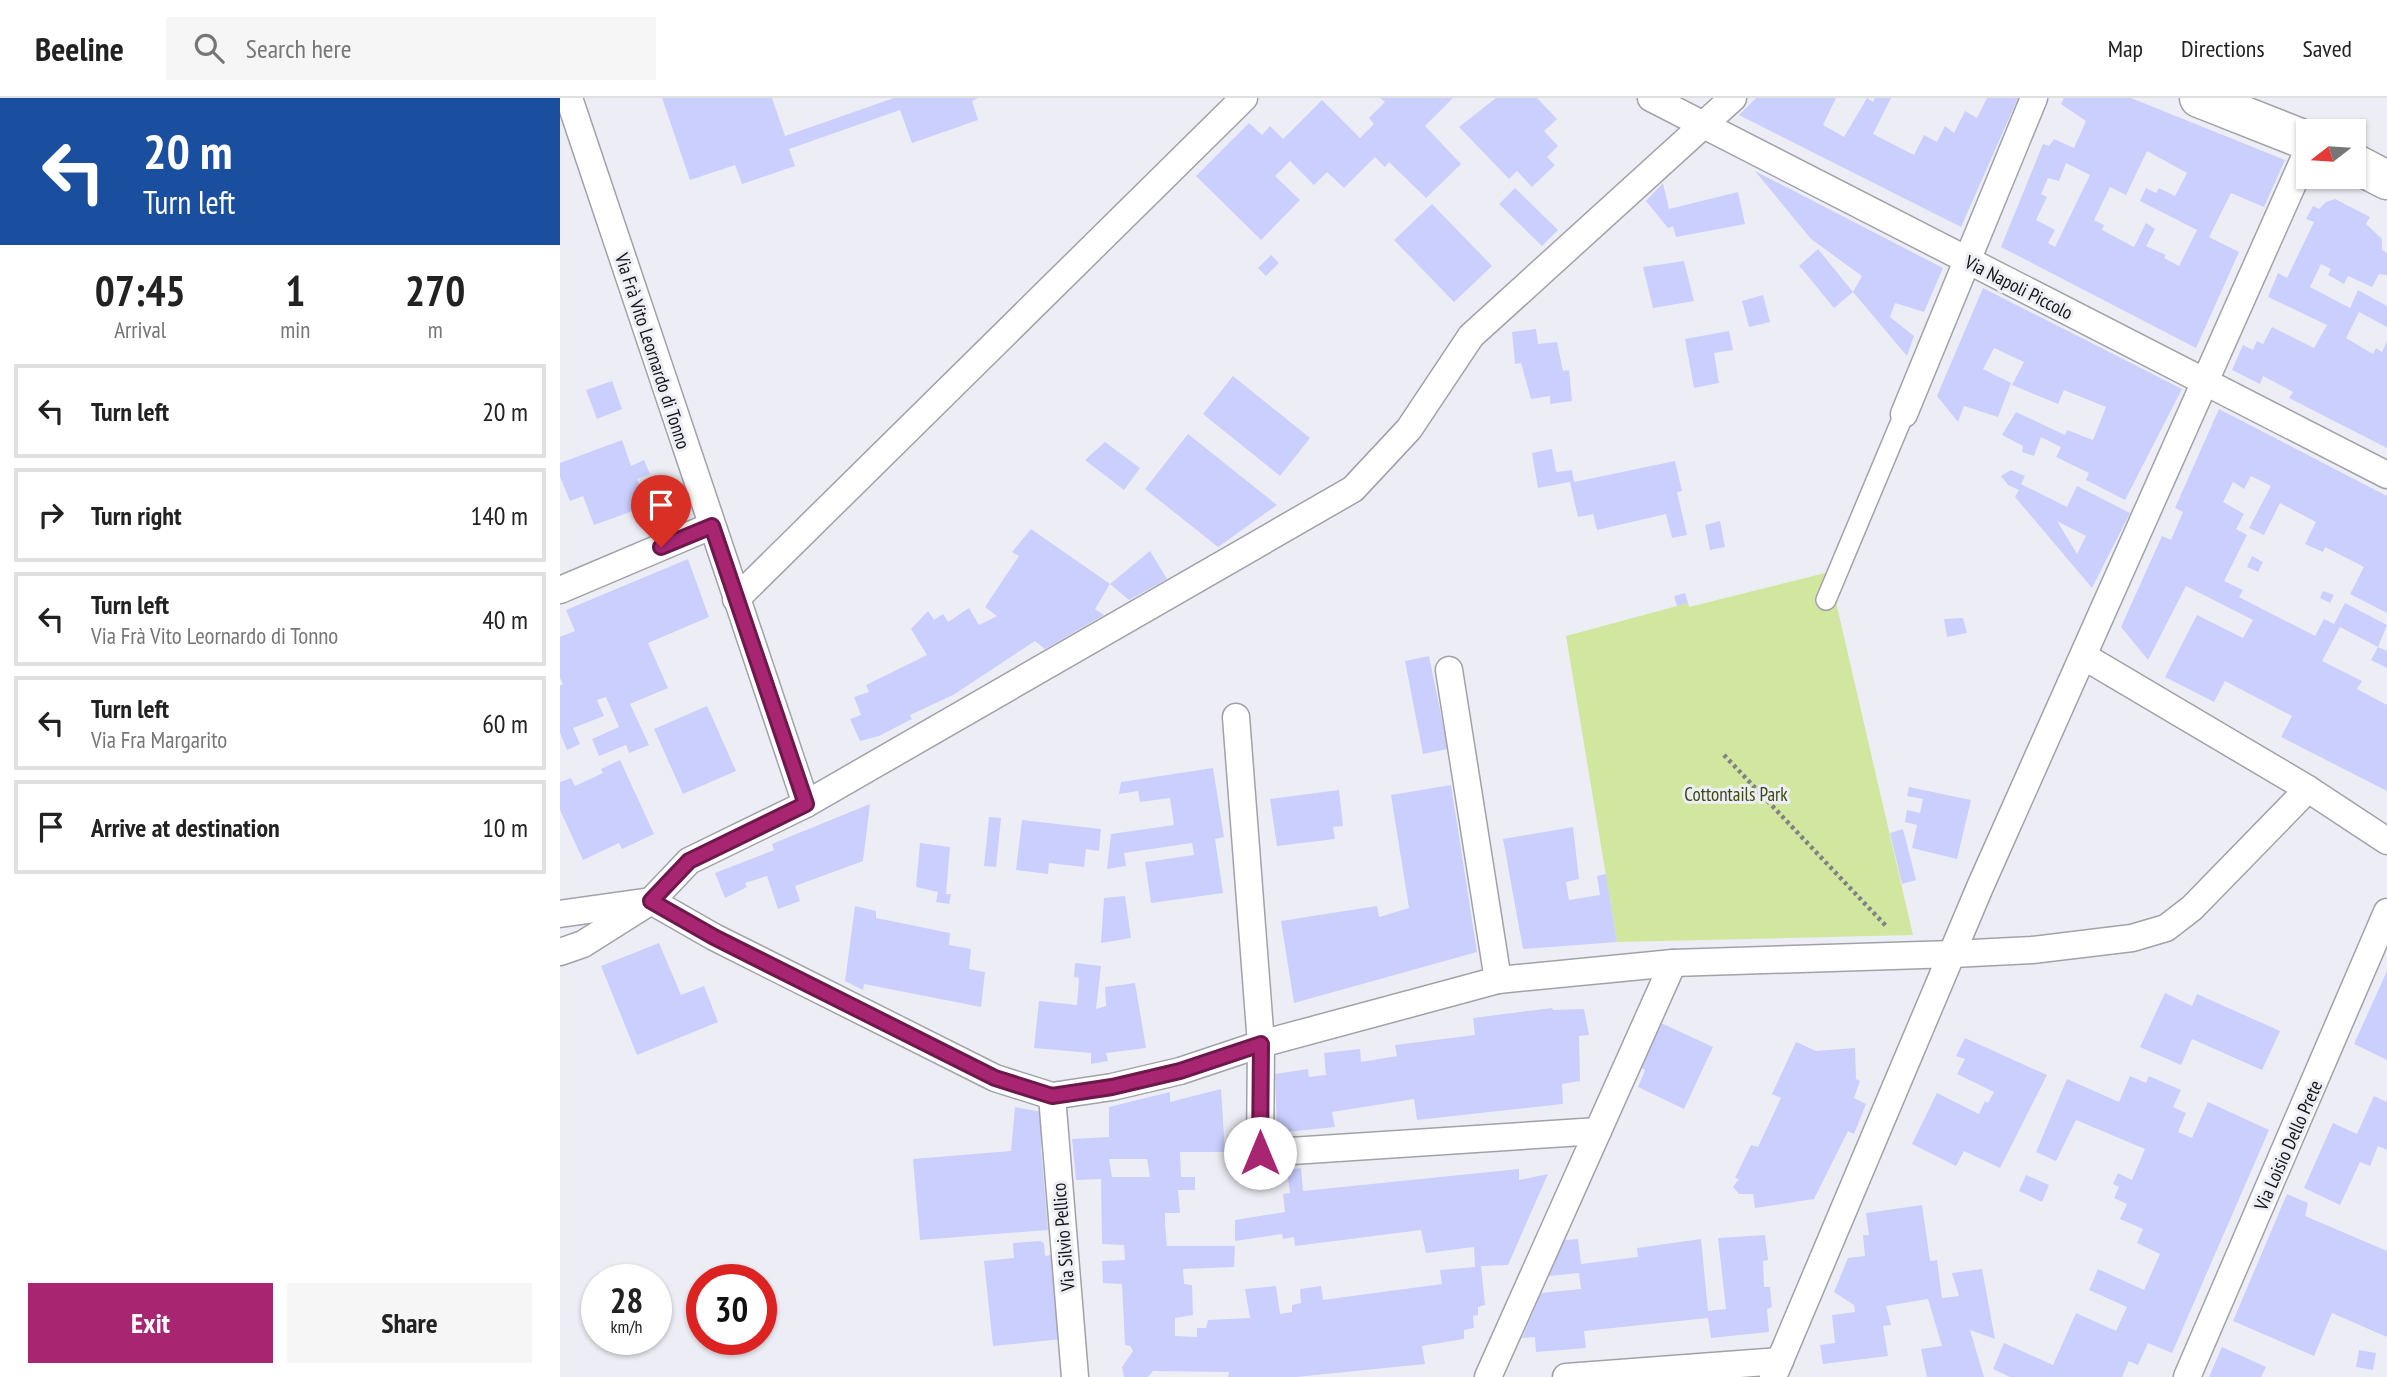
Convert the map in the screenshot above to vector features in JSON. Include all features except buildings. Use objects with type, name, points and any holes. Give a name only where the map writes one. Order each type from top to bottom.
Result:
[{"type":"main road","points":[[2199,98],[2296,136]]},
{"type":"main road","points":[[2366,169],[2387,180]]},
{"type":"street","name":"Via Frà Vito Leornardo di Tonno","points":[[569,98],[806,804]]},
{"type":"street","points":[[736,600],[1244,98]]},
{"type":"street","name":"Via Napoli Piccolo","points":[[1651,98],[2387,475]]},
{"type":"street","points":[[560,952],[583,944],[651,901],[689,861],[806,804],[1353,489],[1409,429],[1471,336],[1733,98]]},
{"type":"street","points":[[1826,600],[2034,98]]},
{"type":"street","points":[[1566,1377],[1776,1369],[1980,887],[2085,657],[2203,381],[2296,176]]},
{"type":"street","points":[[560,590],[712,526]]},
{"type":"street","points":[[2085,657],[2308,789],[2387,841]]},
{"type":"street","points":[[1449,670],[1498,980]]},
{"type":"street","points":[[1236,718],[1261,1044],[1260,1153],[1598,1131]]},
{"type":"street","points":[[560,914],[651,901],[714,937],[995,1078],[1052,1096],[1112,1087],[1180,1071],[1261,1044],[1498,980],[1673,963],[2032,950],[2132,938],[2166,928],[2192,908],[2308,789]]},
{"type":"street","name":"Via Loisio Dello Prete","points":[[2187,1377],[2387,912]]},
{"type":"street","points":[[1488,1377],[1673,963]]},
{"type":"street","name":"Via Silvio Pellico","points":[[1052,1096],[1075,1377]]},
{"type":"path","points":[[1724,755],[1886,927],[1905,954]]},
{"type":"green space","name":"Cottontails Park","points":[[1829,572],[1913,935],[1617,942],[1566,636],[1688,603],[1689,607]]},
{"type":"route","points":[[661,547],[712,526],[806,804],[689,861],[651,901],[714,937],[995,1078],[1052,1096],[1112,1087],[1180,1071],[1261,1044],[1260,1153]]}]
